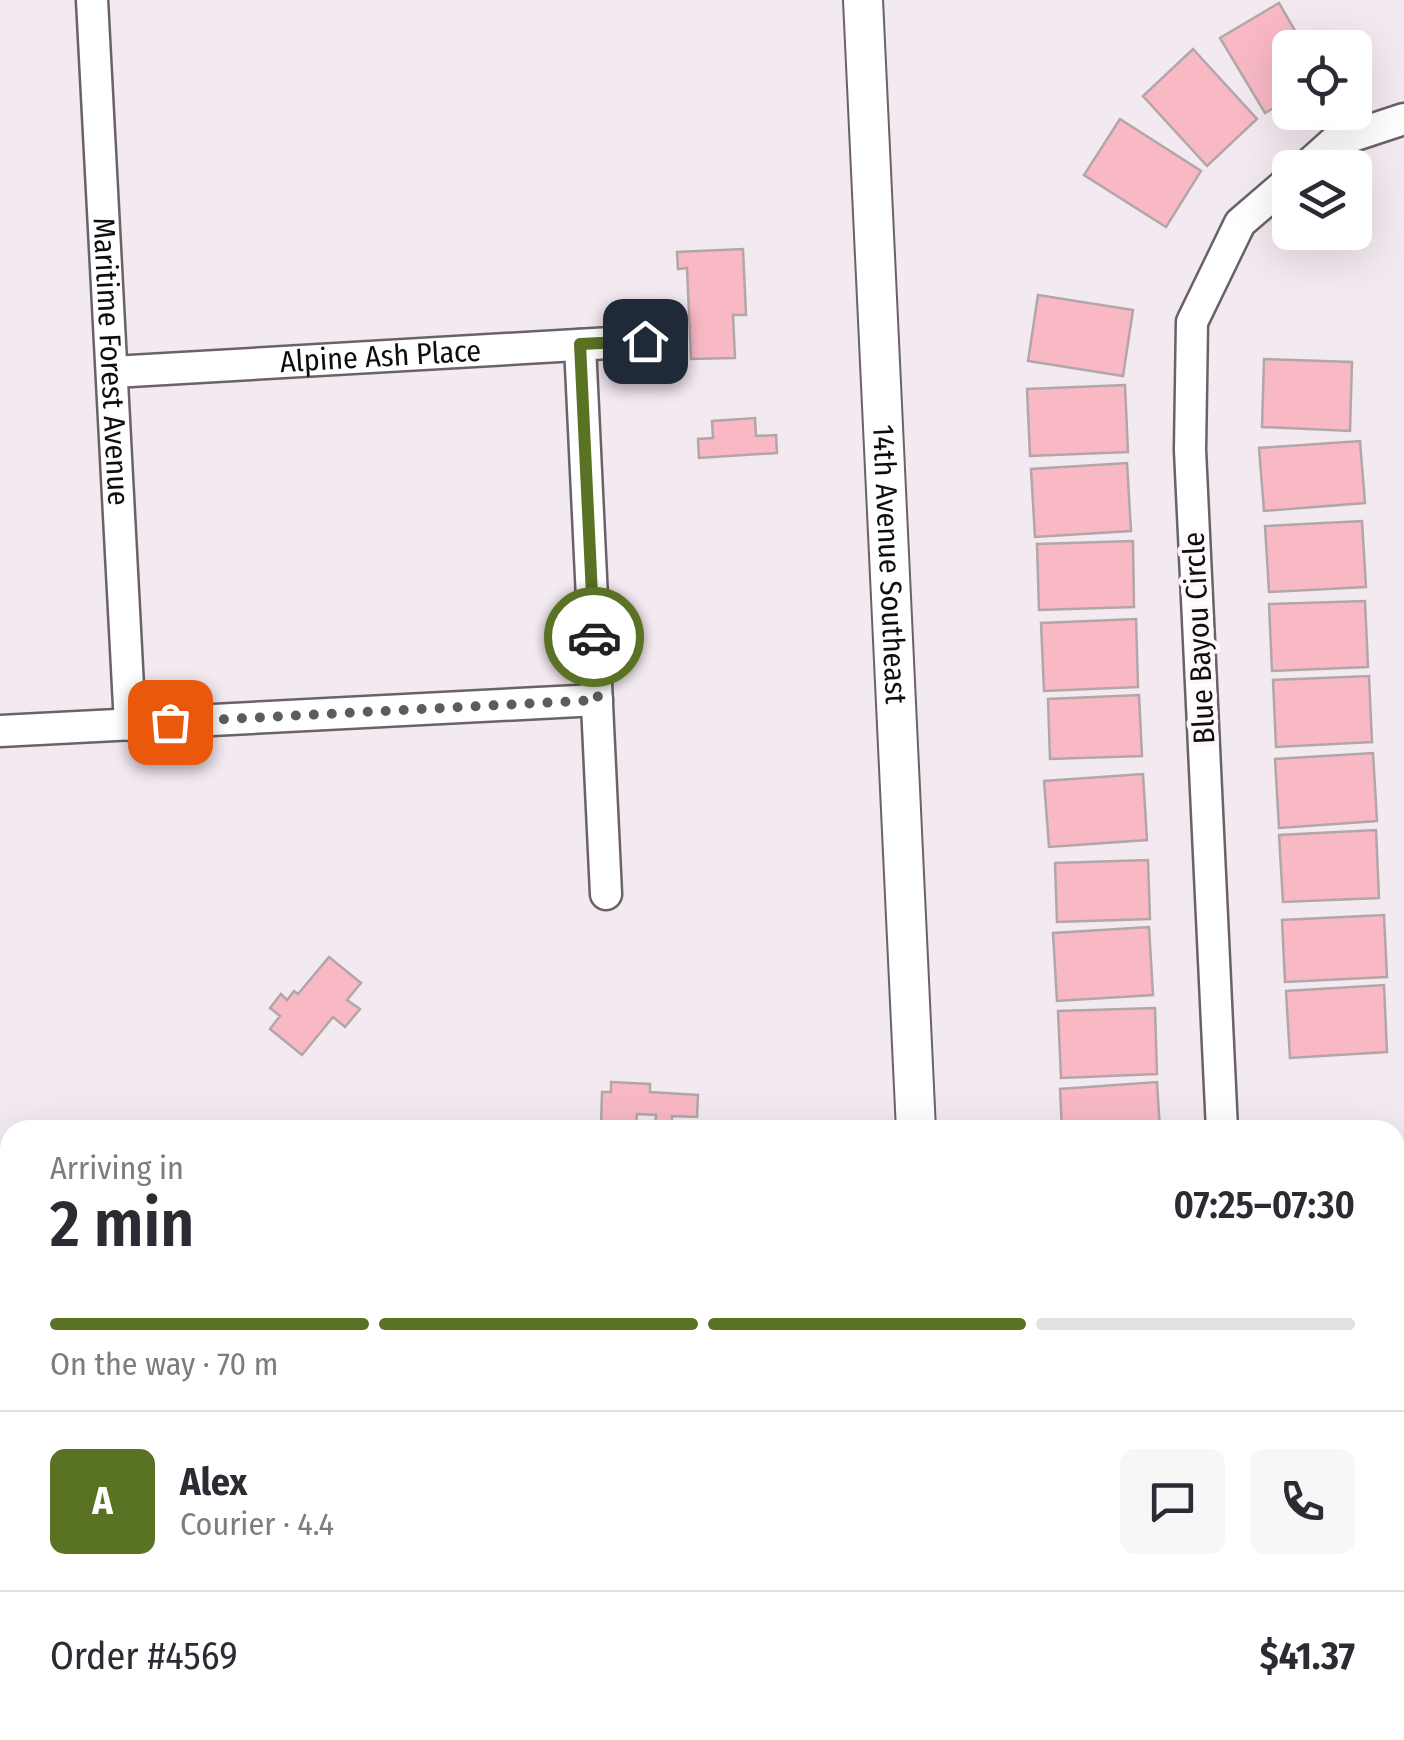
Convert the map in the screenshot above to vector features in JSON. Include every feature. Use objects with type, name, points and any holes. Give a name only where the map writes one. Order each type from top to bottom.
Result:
[{"type":"street","name":"Maritime Forest Avenue","points":[[92,0],[130,724]]},
{"type":"street","name":"14th Avenue Southeast","points":[[863,0],[916,1120]]},
{"type":"street","points":[[1325,150],[1334,142],[1404,119]]},
{"type":"street","name":"Blue Bayou Circle","points":[[1222,1120],[1190,450],[1192,322],[1240,224],[1272,196]]},
{"type":"street","name":"Alpine Ash Place","points":[[113,372],[645,341]]},
{"type":"street","points":[[580,344],[606,894]]},
{"type":"street","points":[[0,731],[598,700]]},
{"type":"building","points":[[1279,3],[1295,30],[1272,30],[1272,109],[1265,113],[1220,38]]},
{"type":"building","points":[[1193,49],[1257,119],[1207,166],[1143,96]]},
{"type":"building","points":[[1120,119],[1201,171],[1166,227],[1084,175]]},
{"type":"building","points":[[743,249],[746,315],[733,315],[735,358],[691,359],[687,268],[678,269],[677,252]]},
{"type":"building","points":[[1038,295],[1133,310],[1123,376],[1028,361]]},
{"type":"building","points":[[1264,359],[1352,362],[1350,431],[1262,427]]},
{"type":"building","points":[[1125,385],[1128,452],[1030,456],[1027,389]]},
{"type":"building","points":[[755,418],[756,436],[776,435],[777,453],[699,458],[698,439],[713,438],[712,421]]},
{"type":"building","points":[[1360,441],[1365,503],[1264,511],[1259,448]]},
{"type":"building","points":[[1127,463],[1131,531],[1035,537],[1031,469]]},
{"type":"building","points":[[1362,521],[1366,587],[1269,592],[1265,526]]},
{"type":"building","points":[[1133,541],[1134,607],[1039,610],[1037,544]]},
{"type":"building","points":[[1365,601],[1368,667],[1272,671],[1269,604]]},
{"type":"building","points":[[1136,619],[1138,687],[1044,691],[1041,623]]},
{"type":"building","points":[[1369,676],[1372,742],[1276,747],[1273,680]]},
{"type":"building","points":[[1139,695],[1142,756],[1050,759],[1048,699]]},
{"type":"building","points":[[1373,753],[1377,821],[1279,828],[1275,759]]},
{"type":"building","points":[[1143,774],[1147,840],[1049,847],[1044,781]]},
{"type":"building","points":[[1376,830],[1379,898],[1283,902],[1279,835]]},
{"type":"building","points":[[1148,860],[1150,919],[1057,922],[1055,863]]},
{"type":"building","points":[[1384,915],[1387,977],[1285,982],[1282,920]]},
{"type":"building","points":[[1149,927],[1153,995],[1057,1001],[1053,933]]},
{"type":"building","points":[[329,957],[361,983],[347,1000],[360,1009],[345,1027],[333,1017],[302,1055],[270,1029],[280,1016],[270,1008],[281,994],[287,1000],[294,991],[298,994]]},
{"type":"building","points":[[1384,985],[1387,1052],[1290,1058],[1286,991]]},
{"type":"building","points":[[1155,1008],[1157,1074],[1061,1078],[1058,1011]]},
{"type":"building","points":[[611,1082],[650,1084],[650,1092],[698,1095],[697,1117],[656,1120],[656,1115],[637,1114],[637,1120],[601,1120],[602,1092],[611,1092]]},
{"type":"building","points":[[1157,1082],[1159,1120],[1062,1120],[1060,1089]]},
{"type":"way so far","points":[[170,722],[598,700],[594,637]]},
{"type":"route","points":[[594,637],[580,344],[645,341]]}]
